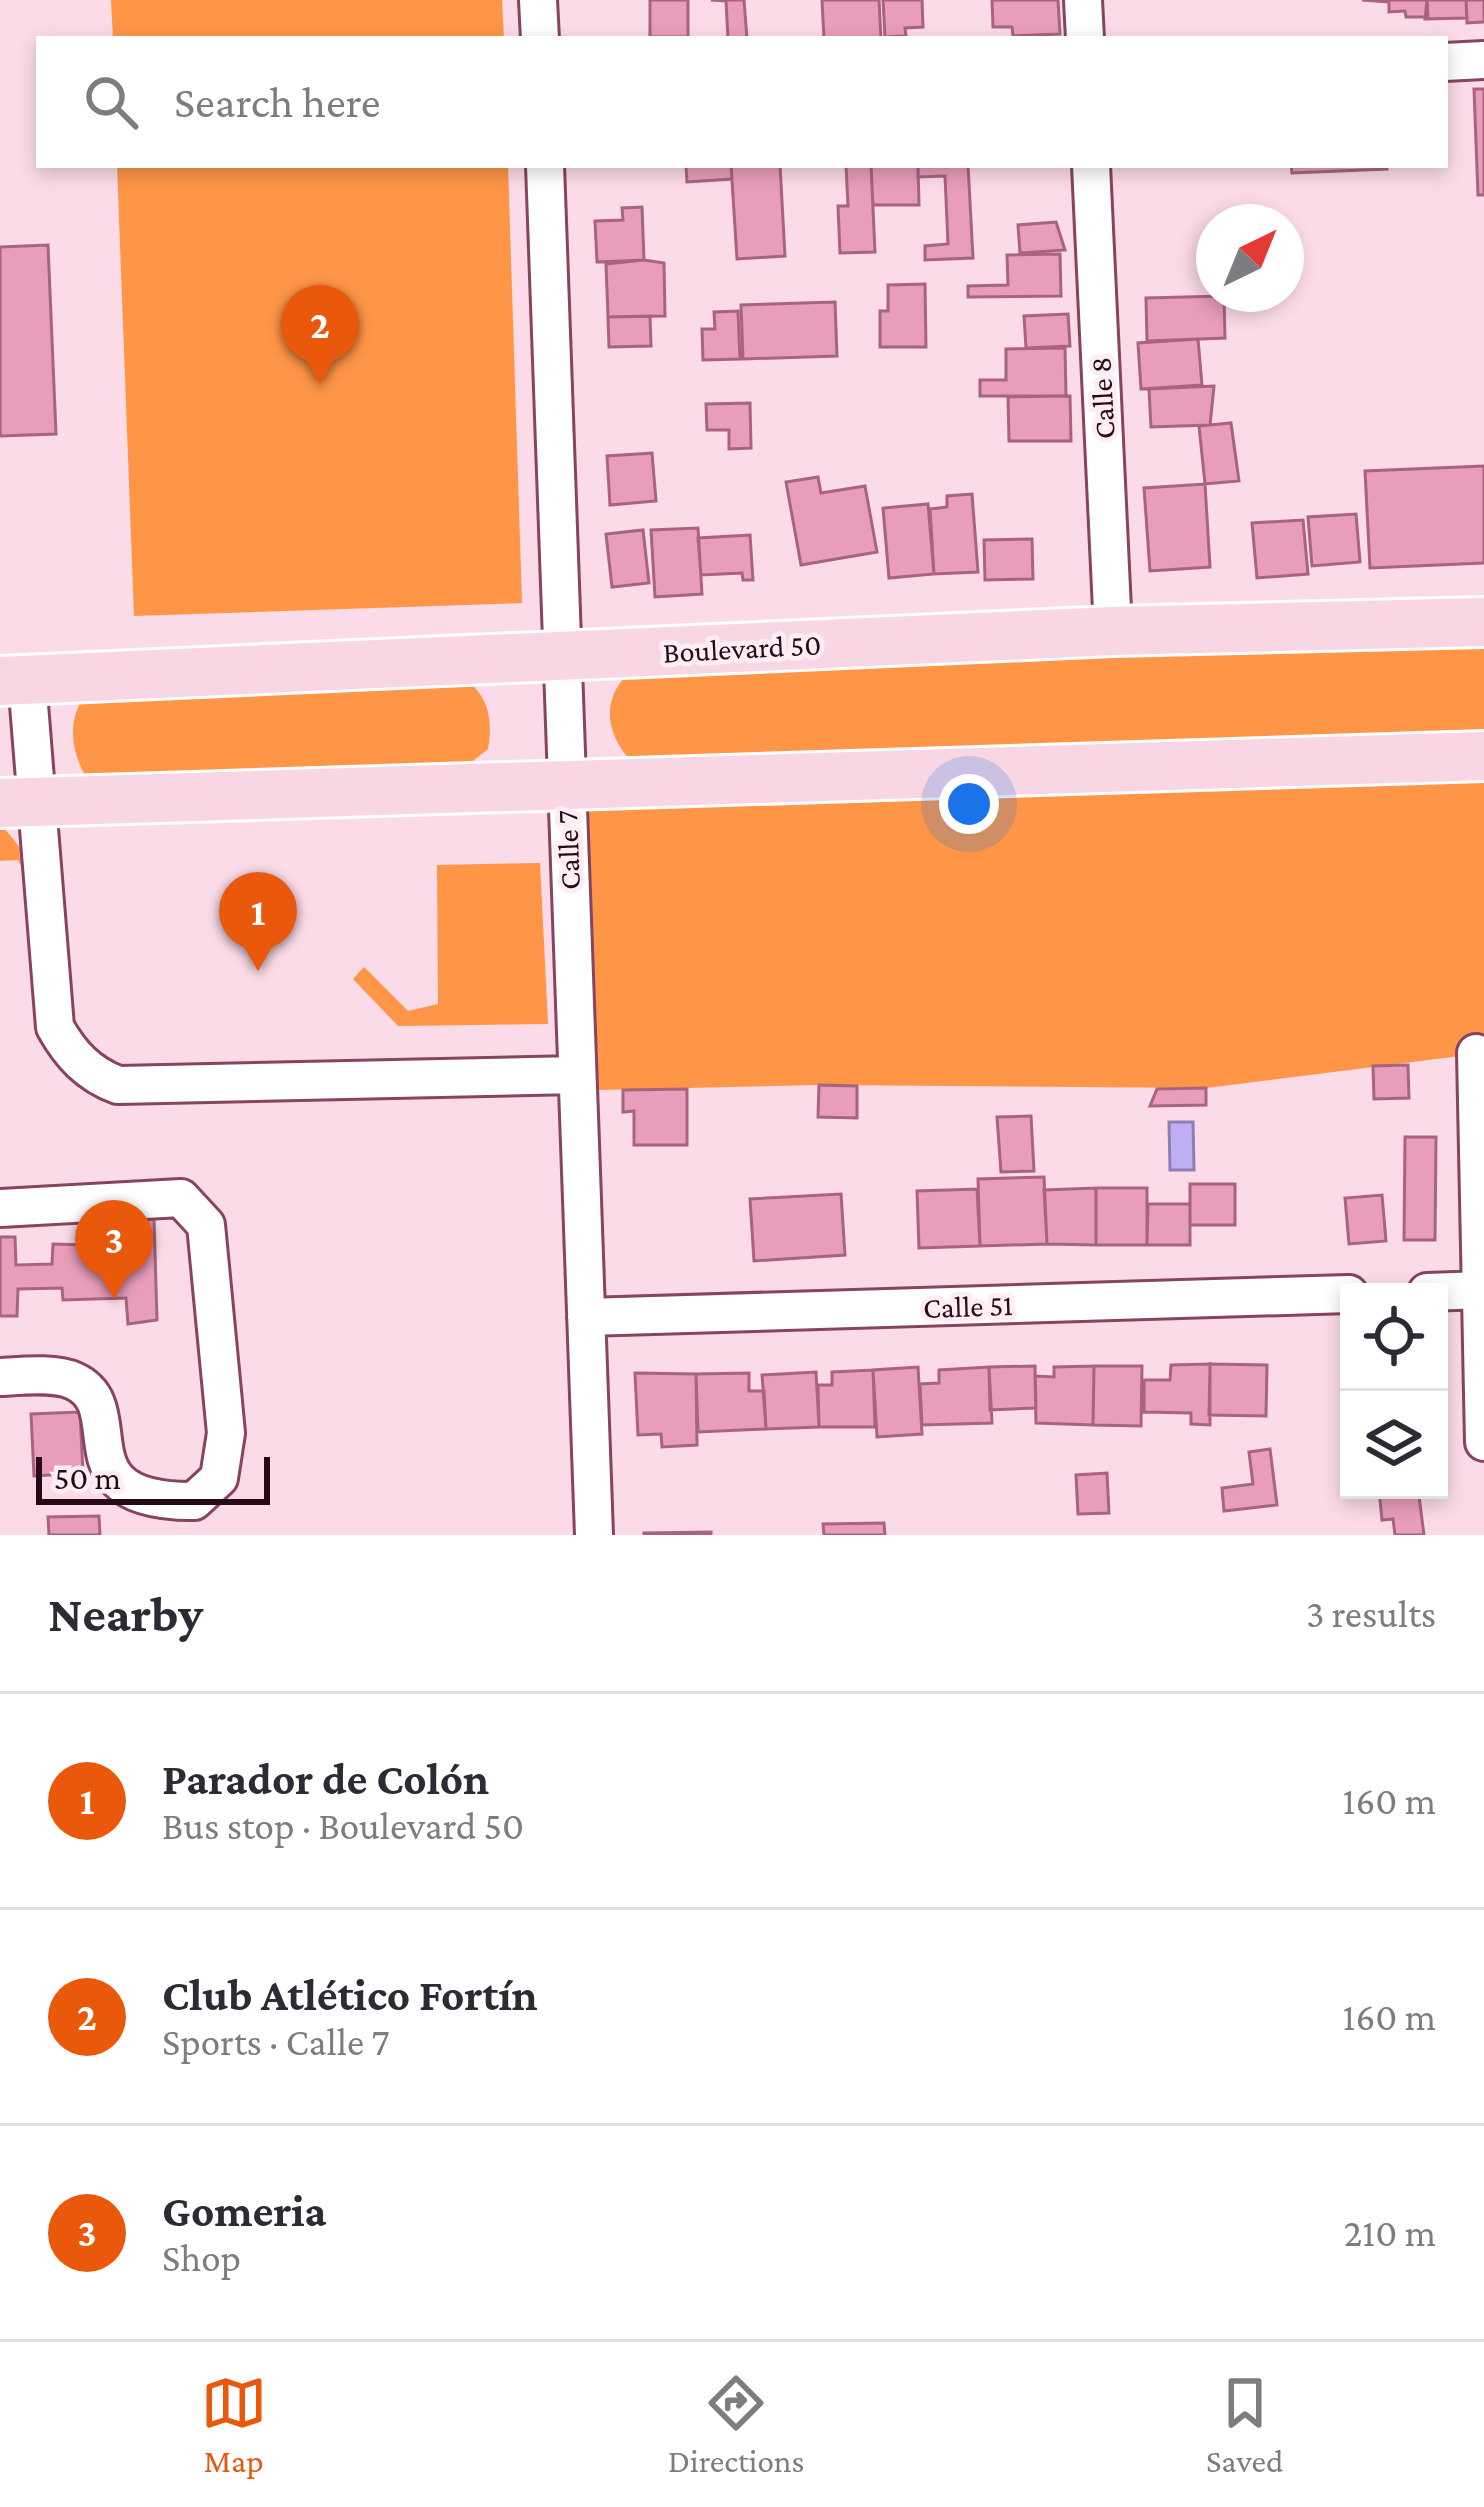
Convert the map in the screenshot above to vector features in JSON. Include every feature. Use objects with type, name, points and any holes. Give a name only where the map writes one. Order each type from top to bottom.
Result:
[{"type":"main road","name":"Boulevard 50","points":[[13,680],[1114,631],[1484,622]]},
{"type":"main road","points":[[18,803],[1484,756]]},
{"type":"street","points":[[538,0],[540,36]]},
{"type":"street","points":[[1083,0],[1084,36]]},
{"type":"street","points":[[1448,62],[1484,60]]},
{"type":"street","name":"Calle 7","points":[[545,168],[594,1535]]},
{"type":"street","name":"Calle 8","points":[[1091,168],[1114,631]]},
{"type":"street","points":[[13,680],[18,803],[55,1027],[71,1055],[106,1081],[118,1085],[577,1075]]},
{"type":"street","points":[[1476,1053],[1484,1442]]},
{"type":"street","points":[[0,1208],[181,1198],[206,1225],[226,1433],[220,1478],[194,1501],[153,1502],[121,1484],[104,1462],[95,1400],[74,1381],[0,1377]]},
{"type":"street","points":[[1448,1291],[1483,1290]]},
{"type":"street","name":"Calle 51","points":[[586,1317],[1340,1294]]},
{"type":"shaded area","points":[[111,0],[502,0],[504,36],[113,36]]},
{"type":"shaded area","points":[[117,168],[508,168],[522,603],[134,616]]},
{"type":"shaded area","points":[[1484,641],[1484,739],[632,762],[611,726],[611,701],[635,667]]},
{"type":"shaded area","points":[[463,678],[484,700],[490,728],[488,749],[465,767],[90,783],[75,750],[73,726],[87,692]]},
{"type":"shaded area","points":[[1484,766],[1484,1053],[1206,1088],[819,1085],[596,1090],[586,831],[590,803]]},
{"type":"shaded area","points":[[0,823],[34,865],[52,1033],[108,1087],[112,1105],[78,1082],[57,1055],[46,1026],[31,894],[18,860],[0,861]]},
{"type":"shaded area","points":[[540,863],[548,1024],[398,1026],[353,979],[364,967],[408,1011],[438,1004],[437,865]]},
{"type":"shaded area","points":[[1169,1122],[1193,1122],[1194,1170],[1170,1170]]},
{"type":"building","points":[[650,0],[688,0],[688,36],[650,36]]},
{"type":"building","points":[[711,0],[744,0],[747,36],[728,36],[726,1]]},
{"type":"building","points":[[822,0],[879,0],[881,36],[824,36]]},
{"type":"building","points":[[883,0],[922,0],[923,27],[905,28],[906,36],[885,36]]},
{"type":"building","points":[[992,0],[1058,0],[1060,34],[1013,36],[1012,27],[993,27]]},
{"type":"building","points":[[1362,0],[1427,0],[1428,17],[1406,17],[1405,11],[1389,12],[1389,2]]},
{"type":"building","points":[[1427,0],[1466,0],[1467,18],[1425,19]]},
{"type":"building","points":[[1466,0],[1484,0],[1484,22],[1467,23]]},
{"type":"building","points":[[1474,89],[1484,89],[1484,195],[1478,195]]},
{"type":"building","points":[[686,168],[731,168],[732,179],[687,182]]},
{"type":"building","points":[[731,168],[780,168],[785,256],[737,259]]},
{"type":"building","points":[[846,168],[871,168],[875,252],[840,253],[838,206],[848,206]]},
{"type":"building","points":[[871,168],[918,168],[919,205],[873,205]]},
{"type":"building","points":[[918,168],[968,168],[973,258],[925,260],[925,246],[948,244],[945,176],[918,177]]},
{"type":"building","points":[[1291,168],[1387,168],[1387,169],[1292,173]]},
{"type":"building","points":[[642,207],[644,260],[597,262],[595,221],[623,220],[622,208]]},
{"type":"building","points":[[1056,222],[1065,250],[1020,253],[1018,225]]},
{"type":"building","points":[[48,245],[56,434],[0,436],[0,247]]},
{"type":"building","points":[[1060,254],[1061,296],[968,297],[968,286],[1008,285],[1007,255]]},
{"type":"building","points":[[664,263],[665,316],[608,317],[606,264]]},
{"type":"building","points":[[925,284],[926,347],[880,347],[880,311],[888,311],[888,285]]},
{"type":"building","points":[[1196,297],[1196,312],[1224,312],[1225,338],[1147,341],[1146,298]]},
{"type":"building","points":[[835,302],[837,356],[743,359],[741,305]]},
{"type":"building","points":[[738,311],[740,359],[703,360],[702,329],[715,329],[714,312]]},
{"type":"building","points":[[1068,314],[1070,346],[1026,348],[1024,316]]},
{"type":"building","points":[[650,316],[651,346],[609,347],[608,317]]},
{"type":"building","points":[[1198,339],[1202,385],[1141,389],[1138,343]]},
{"type":"building","points":[[1065,348],[1066,396],[980,396],[980,380],[1006,380],[1006,349]]},
{"type":"building","points":[[1214,386],[1210,425],[1151,427],[1149,389]]},
{"type":"building","points":[[1070,396],[1071,441],[1009,441],[1008,397]]},
{"type":"building","points":[[750,403],[751,448],[729,449],[729,430],[707,430],[706,404]]},
{"type":"building","points":[[1231,423],[1239,481],[1205,484],[1199,426]]},
{"type":"building","points":[[652,453],[656,501],[610,505],[607,456]]},
{"type":"building","points":[[1484,466],[1484,563],[1370,568],[1365,471]]},
{"type":"building","points":[[818,477],[821,493],[865,486],[877,552],[801,565],[786,482]]},
{"type":"building","points":[[1205,484],[1210,567],[1150,571],[1144,488]]},
{"type":"building","points":[[972,494],[978,572],[934,574],[930,509],[947,507],[947,496]]},
{"type":"building","points":[[928,504],[934,574],[889,578],[883,508]]},
{"type":"building","points":[[1356,514],[1360,562],[1312,566],[1308,517]]},
{"type":"building","points":[[1303,520],[1308,574],[1257,578],[1252,523]]},
{"type":"building","points":[[698,528],[702,594],[655,597],[651,530]]},
{"type":"building","points":[[643,530],[649,583],[612,587],[606,534]]},
{"type":"building","points":[[750,535],[753,580],[743,580],[742,573],[701,575],[698,538]]},
{"type":"building","points":[[1032,539],[1033,579],[985,580],[984,540]]},
{"type":"building","points":[[1408,1065],[1409,1098],[1374,1099],[1373,1066]]},
{"type":"building","points":[[819,1085],[857,1086],[857,1118],[818,1117]]},
{"type":"building","points":[[1206,1088],[1206,1105],[1150,1106],[1157,1089]]},
{"type":"building","points":[[687,1089],[687,1145],[634,1145],[634,1111],[623,1112],[623,1090]]},
{"type":"building","points":[[1031,1116],[1034,1171],[1001,1172],[997,1117]]},
{"type":"building","points":[[1405,1137],[1436,1137],[1435,1240],[1404,1240]]},
{"type":"building","points":[[1044,1177],[1047,1244],[980,1246],[978,1179]]},
{"type":"building","points":[[1190,1184],[1235,1184],[1235,1225],[1190,1225]]},
{"type":"building","points":[[1096,1188],[1096,1245],[1047,1244],[1044,1190]]},
{"type":"building","points":[[1096,1188],[1147,1188],[1147,1245],[1096,1245]]},
{"type":"building","points":[[977,1189],[980,1246],[919,1248],[917,1191]]},
{"type":"building","points":[[841,1194],[845,1255],[754,1261],[750,1199]]},
{"type":"building","points":[[1382,1195],[1386,1241],[1349,1244],[1345,1198]]},
{"type":"building","points":[[1148,1204],[1190,1204],[1190,1245],[1147,1245]]},
{"type":"building","points":[[122,1218],[154,1219],[157,1320],[128,1324],[126,1298],[63,1300],[62,1288],[18,1289],[17,1316],[0,1316],[0,1237],[15,1237],[16,1265],[52,1264],[53,1244],[122,1246]]},
{"type":"building","points":[[1210,1364],[1210,1425],[1191,1424],[1191,1413],[1144,1412],[1144,1380],[1170,1380],[1171,1365]]},
{"type":"building","points":[[1210,1364],[1267,1365],[1266,1416],[1209,1415]]},
{"type":"building","points":[[1035,1366],[1036,1408],[990,1410],[989,1367]]},
{"type":"building","points":[[1094,1366],[1093,1425],[1036,1423],[1035,1376],[1054,1377],[1054,1367]]},
{"type":"building","points":[[1094,1366],[1142,1366],[1141,1426],[1093,1425]]},
{"type":"building","points":[[918,1367],[922,1434],[877,1437],[873,1370]]},
{"type":"building","points":[[989,1367],[992,1423],[922,1425],[920,1384],[939,1383],[939,1370]]},
{"type":"building","points":[[873,1370],[875,1427],[819,1427],[818,1385],[832,1385],[832,1372]]},
{"type":"building","points":[[816,1372],[819,1427],[766,1429],[762,1375]]},
{"type":"building","points":[[635,1373],[696,1374],[697,1445],[662,1447],[661,1434],[638,1435]]},
{"type":"building","points":[[749,1373],[749,1391],[764,1391],[766,1429],[698,1432],[696,1374]]},
{"type":"building","points":[[80,1412],[83,1473],[34,1476],[31,1414]]},
{"type":"building","points":[[1270,1449],[1277,1505],[1224,1511],[1222,1488],[1253,1484],[1249,1452]]},
{"type":"building","points":[[1107,1473],[1109,1513],[1078,1514],[1076,1475]]},
{"type":"building","points":[[1380,1499],[1419,1499],[1424,1535],[1395,1535],[1393,1519],[1382,1520]]},
{"type":"building","points":[[99,1516],[100,1535],[49,1535],[48,1517]]},
{"type":"building","points":[[884,1523],[885,1535],[824,1535],[823,1524]]},
{"type":"building","points":[[644,1533],[711,1535],[644,1535]]},
{"type":"place","name":"Club Atlético Fortín","points":[[320,384]]},
{"type":"place","name":"Parador de Colón","points":[[258,971]]},
{"type":"place","name":"Gomeria","points":[[114,1299]]}]
